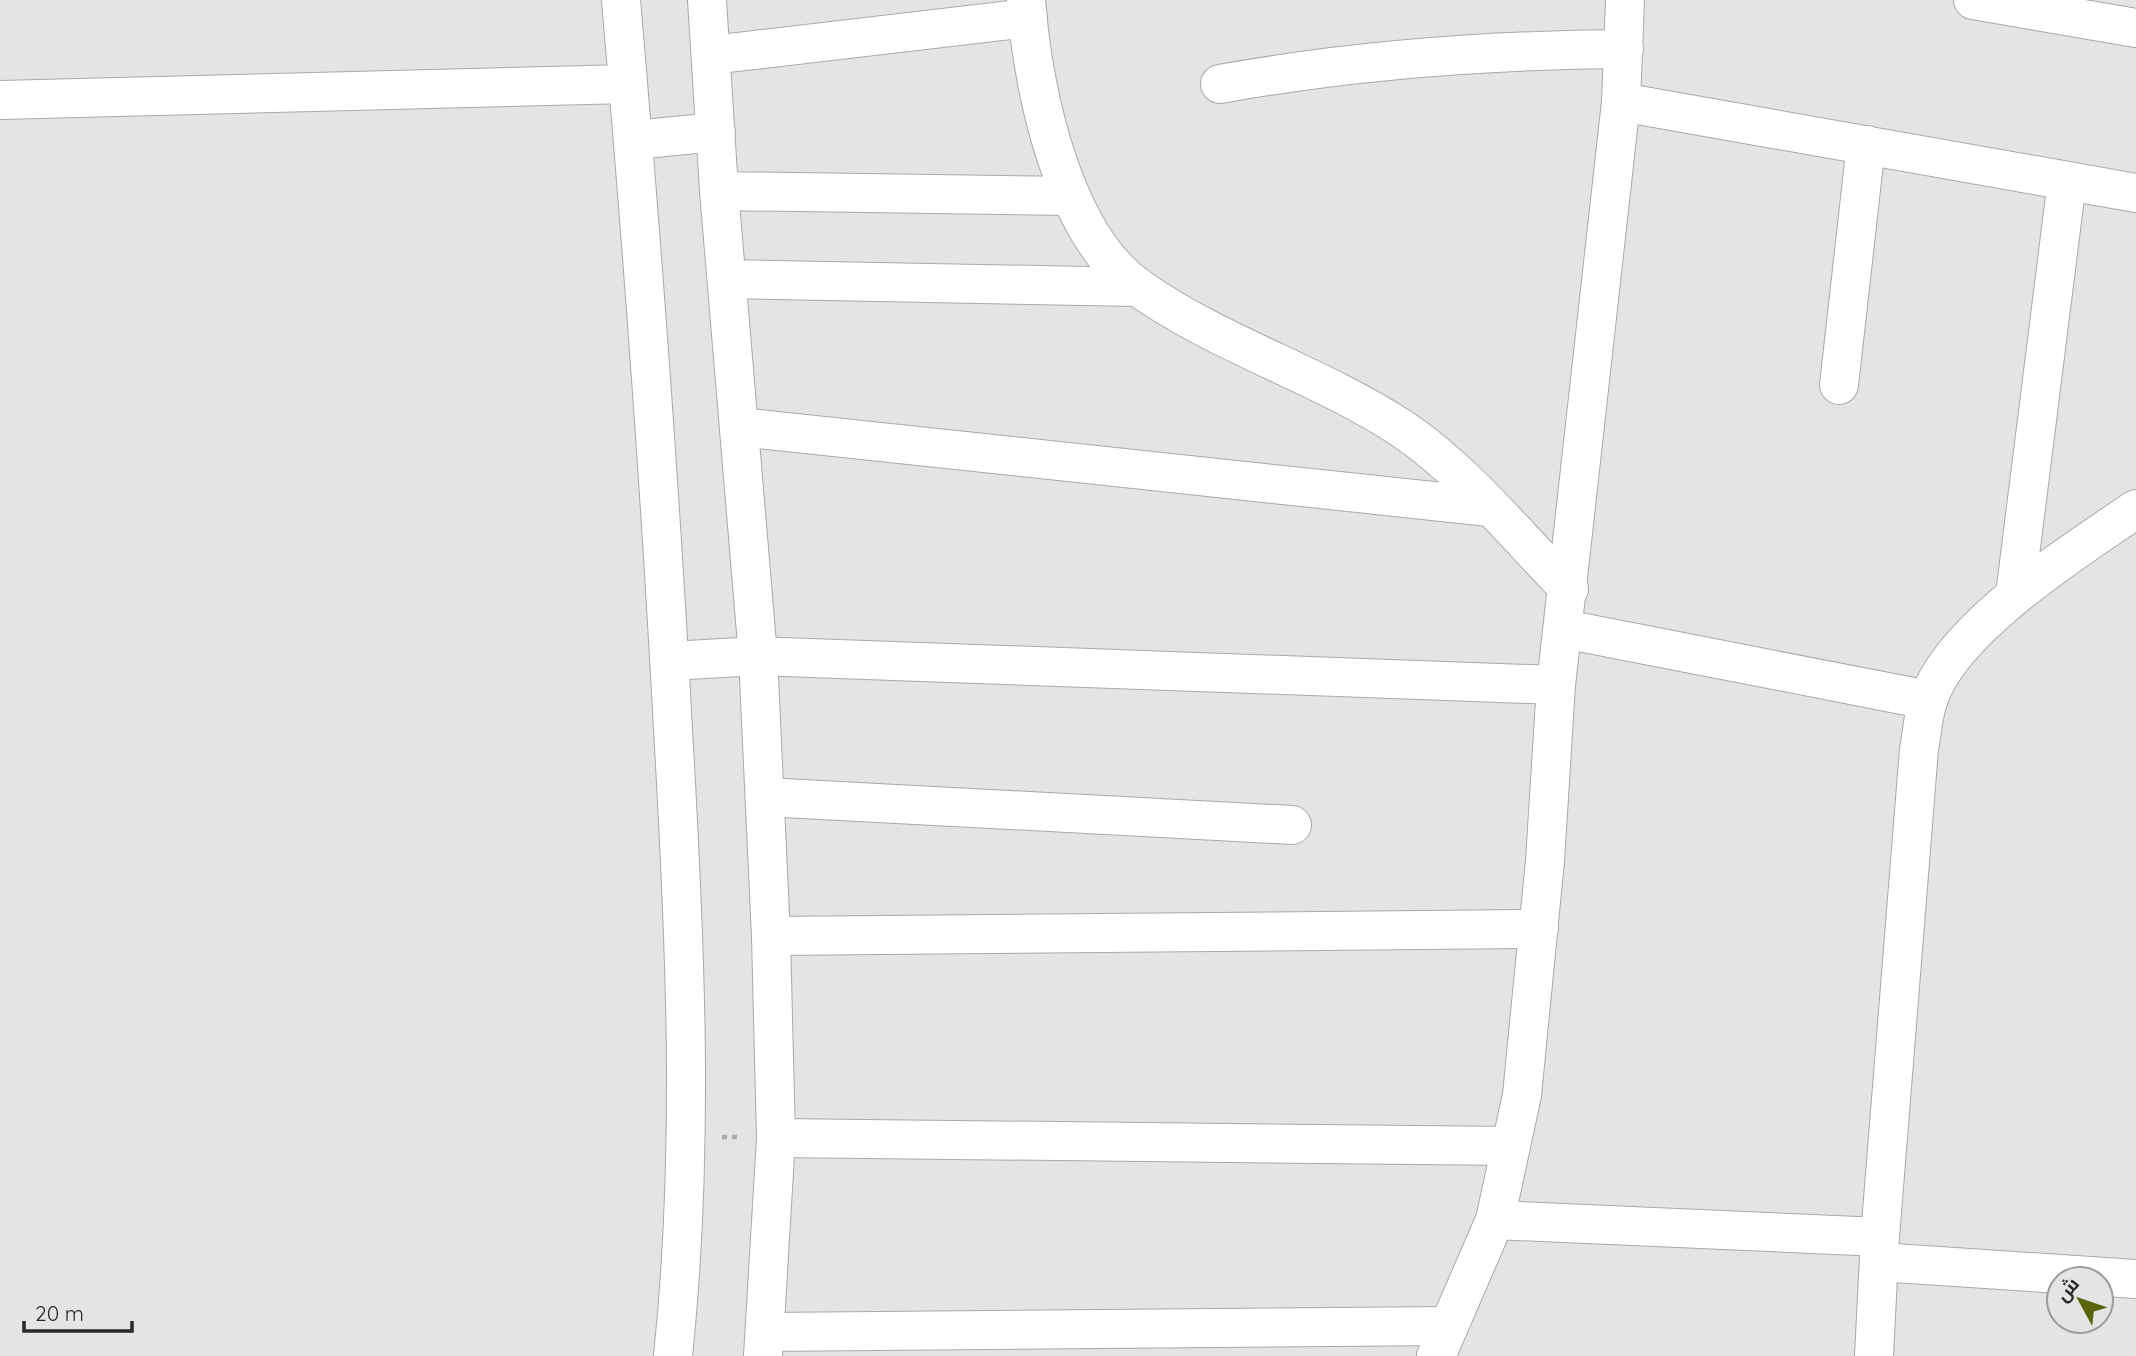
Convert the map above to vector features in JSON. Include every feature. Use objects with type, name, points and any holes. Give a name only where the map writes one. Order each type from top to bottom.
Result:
[{"type":"street","points":[[621,0],[634,139],[670,661],[681,873],[686,1136],[679,1297],[673,1356]]},
{"type":"street","points":[[707,0],[719,191],[758,656],[771,936],[776,1138],[764,1344],[1442,1341],[1495,1220],[1522,1095],[1539,929],[1556,685],[1569,589],[1621,102],[1625,0]]},
{"type":"street","points":[[1973,0],[2136,28]]},
{"type":"street","points":[[711,55],[1027,9],[1034,66],[1071,196],[1103,253],[1138,287],[1196,321],[1346,394],[1403,429],[1489,507],[1569,589]]},
{"type":"street","points":[[1220,84],[1354,63],[1555,50],[1624,49]]},
{"type":"street","points":[[0,100],[628,85]]},
{"type":"street","points":[[1621,102],[2136,193]]},
{"type":"street","points":[[634,139],[716,131]]},
{"type":"street","points":[[1839,385],[1866,145]]},
{"type":"street","points":[[2015,595],[2067,181]]},
{"type":"street","points":[[719,191],[1071,196]]},
{"type":"street","points":[[727,279],[1138,287]]},
{"type":"street","points":[[740,427],[1489,507]]},
{"type":"street","points":[[1874,1356],[1879,1249],[1919,749],[1928,700],[1956,652],[2015,595],[2136,509]]},
{"type":"street","points":[[1564,629],[1928,700]]},
{"type":"street","points":[[670,661],[758,656],[1556,685]]},
{"type":"street","points":[[765,797],[1292,825]]},
{"type":"street","points":[[771,936],[1539,929]]},
{"type":"street","points":[[776,1138],[1511,1146]]},
{"type":"street","points":[[1495,1220],[1879,1249],[2136,1279]]},
{"type":"path","points":[[686,1136],[776,1138]]}]
